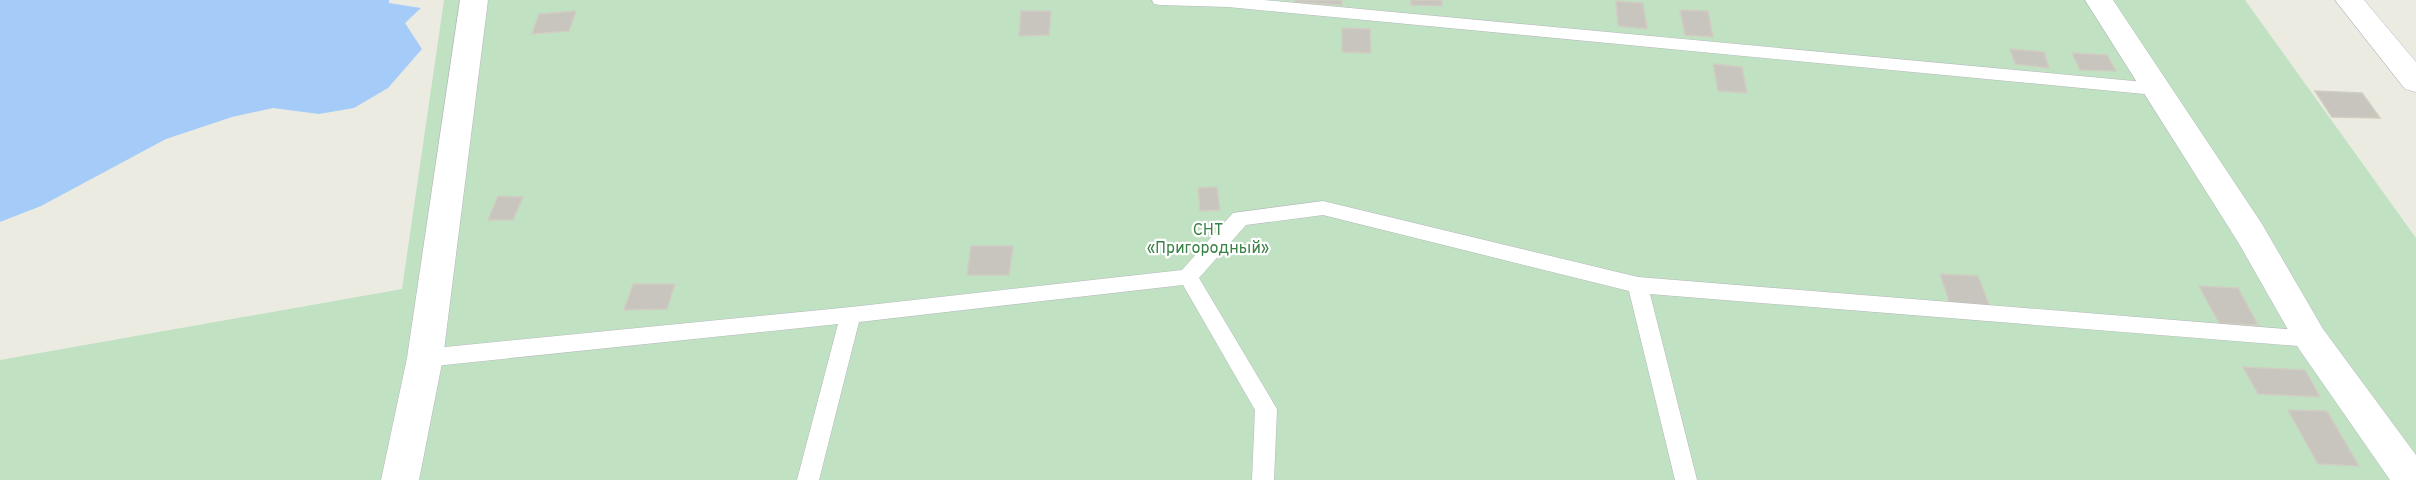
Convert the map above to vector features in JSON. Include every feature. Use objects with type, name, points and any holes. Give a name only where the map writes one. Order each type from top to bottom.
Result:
[{"type":"street","points":[[400,480],[425,358],[474,0]]},
{"type":"street","points":[[2098,0],[2250,232],[2310,339],[2412,480]]},
{"type":"street","points":[[2349,0],[2416,82]]},
{"type":"lane","points":[[1160,0],[1228,2],[2155,89]]},
{"type":"lane","points":[[425,358],[851,315],[1188,277],[1240,218],[1323,208],[1638,285],[2310,339]]},
{"type":"lane","points":[[1188,277],[1266,409],[1263,480]]},
{"type":"lane","points":[[1638,285],[1686,480]]},
{"type":"lane","points":[[808,480],[851,315]]},
{"type":"green space","name":"СНТ «Пригородный»","points":[[444,0],[2245,0],[2416,238],[2416,480],[0,480],[0,360],[402,289]]},
{"type":"water","points":[[0,0],[389,0],[389,3],[421,8],[405,23],[422,49],[388,88],[354,108],[319,114],[273,108],[232,117],[166,139],[41,206],[0,222]]},
{"type":"building","points":[[1295,0],[1342,0],[1342,5],[1295,2]]},
{"type":"building","points":[[1411,0],[1442,0],[1442,6],[1411,5]]},
{"type":"building","points":[[1616,1],[1643,3],[1647,29],[1618,26]]},
{"type":"building","points":[[1680,10],[1708,11],[1713,37],[1685,35]]},
{"type":"building","points":[[576,11],[569,31],[532,34],[539,14]]},
{"type":"building","points":[[1021,11],[1051,11],[1049,35],[1019,36]]},
{"type":"building","points":[[1342,28],[1370,29],[1371,53],[1342,52]]},
{"type":"building","points":[[2010,49],[2044,52],[2049,68],[2015,64]]},
{"type":"building","points":[[2072,53],[2107,55],[2116,71],[2080,70]]},
{"type":"building","points":[[1713,64],[1742,67],[1747,93],[1718,91]]},
{"type":"building","points":[[2315,91],[2362,93],[2380,118],[2332,117]]},
{"type":"building","points":[[1217,187],[1220,210],[1200,211],[1198,188]]},
{"type":"building","points":[[498,196],[523,197],[513,220],[488,220]]},
{"type":"building","points":[[971,246],[1013,246],[1009,275],[967,275]]},
{"type":"building","points":[[1940,274],[1978,276],[1990,307],[1950,304]]},
{"type":"building","points":[[633,284],[675,284],[667,309],[624,310]]},
{"type":"building","points":[[2199,286],[2238,288],[2258,325],[2219,323]]},
{"type":"building","points":[[2243,367],[2305,370],[2320,397],[2258,394]]},
{"type":"building","points":[[2288,410],[2327,411],[2359,466],[2318,464]]}]
